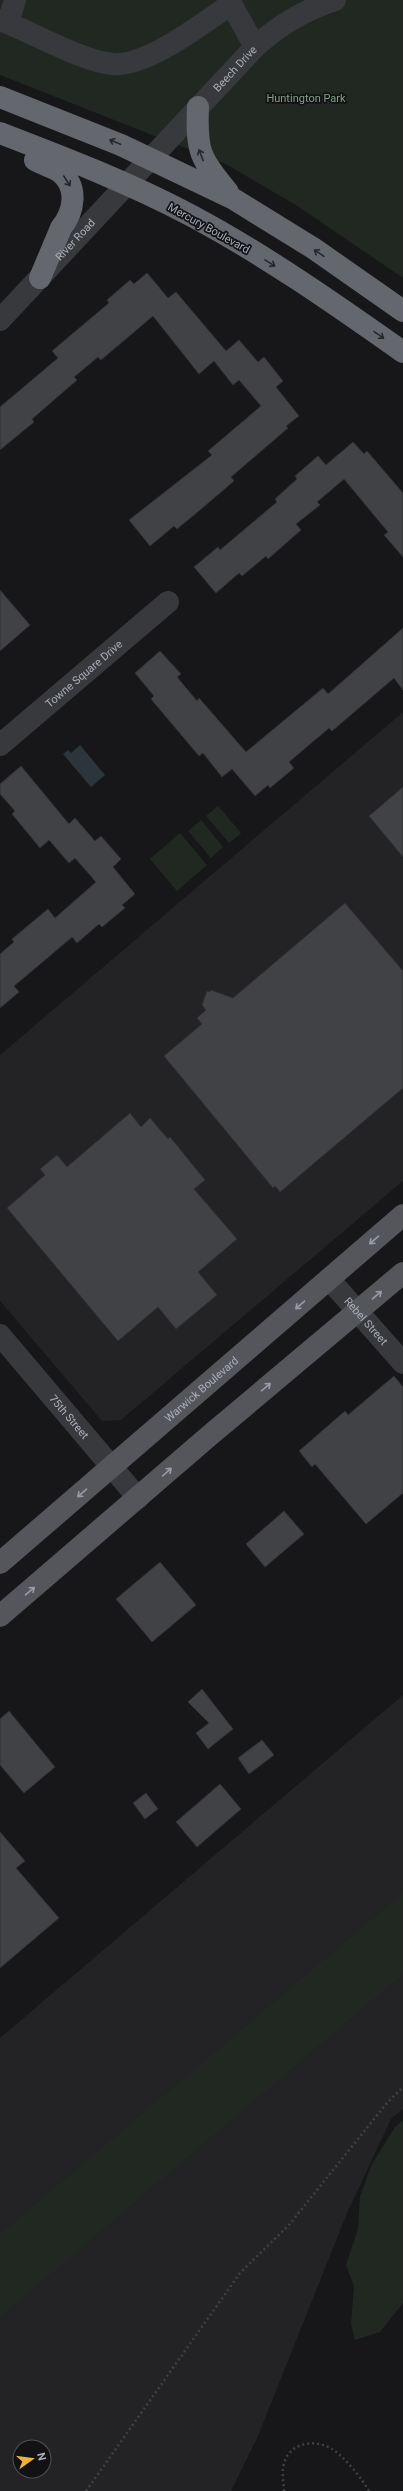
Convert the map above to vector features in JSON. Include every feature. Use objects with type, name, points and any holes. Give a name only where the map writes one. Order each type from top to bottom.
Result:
[{"type":"highway","points":[[0,97],[90,132],[150,158],[232,198],[313,248],[403,311]]},
{"type":"highway","points":[[198,107],[197,131],[199,151],[209,170],[232,198]]},
{"type":"highway","name":"Mercury Boulevard","points":[[0,133],[126,184],[191,216],[243,246],[403,352]]},
{"type":"highway","points":[[0,138],[39,162],[60,172],[72,189],[73,200],[71,210],[40,278]]},
{"type":"main road","name":"Warwick Boulevard","points":[[0,1563],[112,1468],[403,1215]]},
{"type":"main road","points":[[0,1616],[403,1273]]},
{"type":"street","points":[[15,0],[4,21],[93,59],[114,64],[125,64],[146,58],[230,2],[255,47]]},
{"type":"street","name":"Beech Drive","points":[[150,158],[255,47],[284,23],[312,8],[335,0]]},
{"type":"street","name":"River Road","points":[[0,320],[150,158]]},
{"type":"street","name":"Towne Square Drive","points":[[0,745],[168,602]]},
{"type":"street","name":"Rebel Street","points":[[329,1279],[358,1310],[403,1363]]},
{"type":"street","name":"75th Street","points":[[0,1335],[138,1498]]},
{"type":"path","points":[[86,2491],[240,2273],[289,2224],[386,2104],[403,2088]]},
{"type":"path","points":[[284,2491],[283,2468],[290,2451],[304,2443],[315,2442],[333,2449],[354,2470],[369,2491]]},
{"type":"shaded area","points":[[403,712],[403,1181],[121,1420],[102,1421],[0,1301],[0,1055]]},
{"type":"shaded area","points":[[80,745],[105,775],[91,787],[63,754],[68,750],[71,753]]},
{"type":"shaded area","points":[[403,1695],[403,2109],[391,2119],[347,2213],[258,2436],[231,2491],[0,2491],[0,2038]]},
{"type":"green space","name":"Huntington Park","points":[[0,0],[403,0],[403,278],[299,207],[226,164],[0,75]]},
{"type":"green space","points":[[218,806],[241,833],[229,843],[206,816]]},
{"type":"green space","points":[[201,820],[223,847],[211,858],[188,831]]},
{"type":"green space","points":[[180,833],[207,865],[177,891],[150,859]]},
{"type":"green space","points":[[403,1893],[403,1974],[0,2317],[0,2234]]},
{"type":"green space","points":[[403,2120],[403,2303],[380,2332],[355,2340],[351,2324],[354,2286],[346,2265],[358,2229],[360,2196],[372,2164],[395,2127]]},
{"type":"building","points":[[147,273],[168,298],[176,292],[226,351],[239,340],[258,362],[264,357],[283,381],[276,387],[299,416],[286,426],[288,428],[231,477],[234,481],[177,529],[174,526],[150,546],[129,520],[212,455],[208,451],[261,406],[239,380],[233,385],[214,361],[199,374],[153,316],[101,360],[98,357],[74,377],[77,380],[32,419],[34,422],[0,450],[0,407],[58,358],[52,351],[109,303],[107,300],[130,280],[134,284]]},
{"type":"building","points":[[353,442],[364,454],[367,451],[403,493],[403,557],[384,535],[388,532],[344,479],[317,502],[320,505],[296,524],[301,530],[268,559],[266,556],[242,576],[239,573],[216,593],[194,567],[218,547],[220,550],[277,502],[275,499],[297,479],[295,476],[318,456],[326,465]]},
{"type":"building","points":[[0,590],[30,625],[0,651]]},
{"type":"building","points":[[403,628],[403,690],[394,678],[332,731],[329,728],[289,762],[294,768],[270,788],[268,785],[255,796],[232,769],[222,777],[203,753],[199,756],[151,699],[154,696],[135,673],[160,651],[181,674],[177,677],[197,701],[199,698],[246,752],[323,688],[328,694]]},
{"type":"building","points":[[21,766],[69,824],[75,818],[95,841],[101,836],[121,859],[113,867],[135,894],[122,905],[125,908],[102,927],[99,924],[77,943],[72,937],[14,986],[19,992],[0,1008],[0,954],[14,942],[12,939],[48,909],[55,918],[96,882],[75,858],[69,863],[49,840],[40,848],[12,814],[15,811],[0,794],[0,784]]},
{"type":"building","points":[[403,787],[403,857],[369,816]]},
{"type":"building","points":[[345,903],[403,971],[403,1088],[280,1192],[275,1186],[273,1188],[164,1056],[202,1024],[197,1018],[206,1010],[202,1005],[207,991],[210,992],[211,990],[233,998]]},
{"type":"building","points":[[130,1113],[141,1127],[150,1118],[168,1139],[170,1137],[205,1180],[194,1189],[237,1239],[198,1272],[217,1295],[176,1329],[158,1307],[118,1341],[7,1208],[45,1175],[40,1169],[57,1155],[67,1167]]},
{"type":"building","points":[[394,1376],[403,1387],[403,1493],[366,1524],[315,1464],[312,1467],[299,1451],[345,1411],[348,1415]]},
{"type":"building","points":[[284,1511],[304,1534],[265,1567],[246,1544]]},
{"type":"building","points":[[160,1562],[196,1605],[152,1642],[116,1599]]},
{"type":"building","points":[[202,1689],[233,1729],[208,1749],[196,1733],[209,1723],[188,1702]]},
{"type":"building","points":[[9,1711],[55,1767],[24,1793],[0,1765],[0,1719]]},
{"type":"building","points":[[262,1740],[274,1755],[249,1774],[238,1758]]},
{"type":"building","points":[[220,1784],[241,1809],[197,1847],[176,1822]]},
{"type":"building","points":[[146,1793],[158,1809],[145,1819],[133,1803]]},
{"type":"building","points":[[0,1832],[25,1861],[16,1868],[59,1918],[0,1968]]}]
